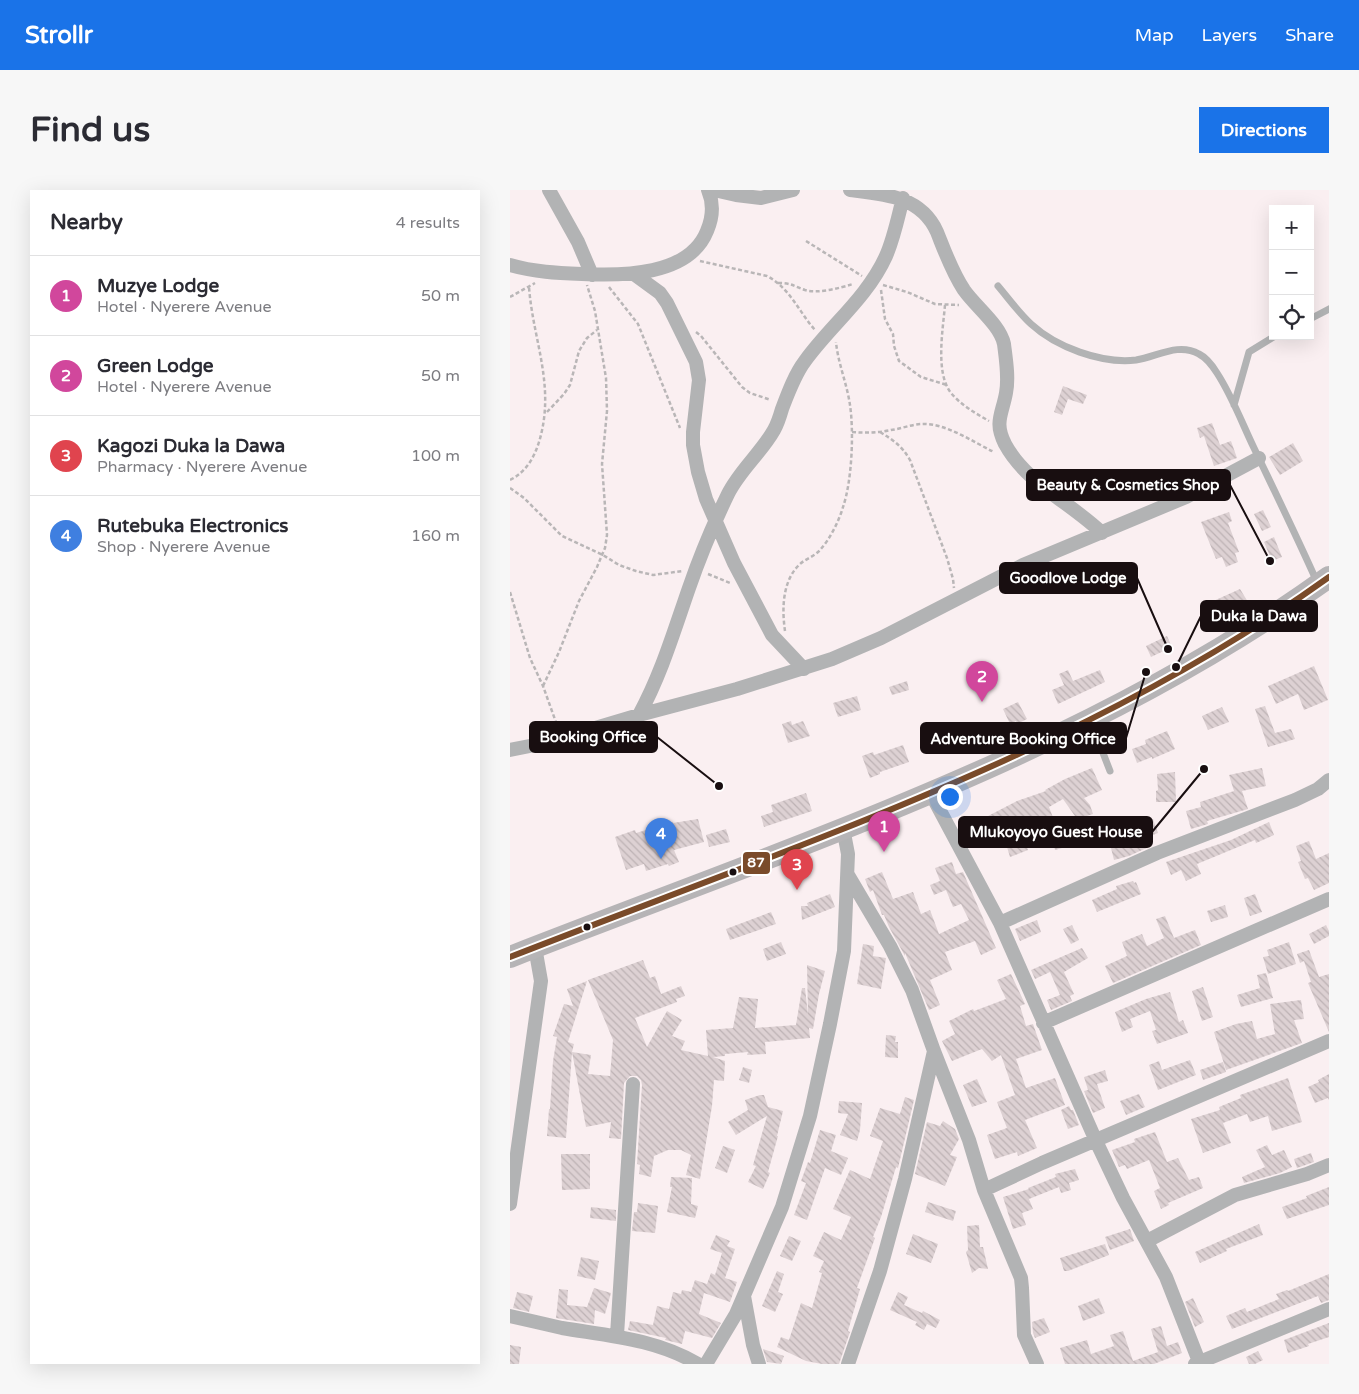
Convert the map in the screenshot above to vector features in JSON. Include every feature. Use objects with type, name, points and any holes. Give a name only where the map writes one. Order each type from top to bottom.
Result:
[{"type":"main road","points":[[510,957],[843,828],[956,782],[1148,690],[1224,647],[1323,581]]},
{"type":"street","points":[[549,190],[578,242],[592,275]]},
{"type":"street","points":[[510,265],[548,273],[592,275],[634,274],[662,268],[688,255],[703,238],[711,220],[712,205],[708,190]]},
{"type":"street","points":[[714,190],[761,198],[793,190]]},
{"type":"street","points":[[850,190],[881,193],[903,198],[920,209],[932,223],[959,282],[974,304],[995,326],[1004,344],[1007,385],[1006,395],[999,415],[998,427],[1005,443],[1018,463],[1046,489],[1075,509],[1102,532]]},
{"type":"street","points":[[639,715],[647,700],[676,627],[695,570],[716,520],[736,480],[774,430],[798,370],[872,280],[886,256],[903,198]]},
{"type":"street","points":[[634,274],[660,293],[677,322],[696,362],[699,372],[693,445],[698,472],[706,498],[734,563],[772,635],[804,669]]},
{"type":"street","points":[[510,750],[563,738],[804,669],[832,659],[881,638],[1023,565],[1186,497],[1259,458]]},
{"type":"street","points":[[1000,923],[1157,853],[1295,800],[1318,790],[1329,780]]},
{"type":"street","points":[[930,792],[1000,923],[1096,1141],[1123,1198],[1166,1277],[1198,1364],[1329,1309]]},
{"type":"street","points":[[706,1364],[723,1338],[744,1296],[782,1207],[810,1116],[844,952],[848,854],[843,828]]},
{"type":"street","points":[[848,875],[904,971],[912,990],[969,1140],[984,1190],[1020,1278],[1024,1335],[1036,1364]]},
{"type":"street","points":[[1043,1023],[1329,899]]},
{"type":"street","points":[[510,1204],[541,980],[536,947]]},
{"type":"street","points":[[984,1190],[1329,1041]]},
{"type":"street","points":[[848,1364],[880,1271],[905,1179],[934,1052]]},
{"type":"street","points":[[617,1335],[633,1084]]},
{"type":"street","points":[[1148,1241],[1236,1195],[1329,1166]]},
{"type":"street","points":[[744,1296],[758,1364]]},
{"type":"street","points":[[510,1316],[562,1328],[617,1335],[670,1349],[698,1364]]},
{"type":"lane","points":[[998,286],[1030,323],[1054,341],[1076,350],[1096,356],[1129,360],[1184,349],[1198,353],[1210,362],[1218,373],[1259,458],[1323,581]]},
{"type":"lane","points":[[1314,316],[1329,309]]},
{"type":"lane","points":[[1234,405],[1249,352],[1269,340]]},
{"type":"lane","points":[[1090,718],[1110,771]]},
{"type":"path","points":[[776,282],[790,283],[804,290],[814,291],[846,286],[866,279],[806,241]]},
{"type":"path","points":[[688,255],[707,263],[768,276],[789,294],[814,329],[825,338]]},
{"type":"path","points":[[510,297],[529,287],[548,273]]},
{"type":"path","points":[[543,686],[579,601],[605,548],[607,535],[602,464],[607,396],[606,378],[597,330],[592,275]]},
{"type":"path","points":[[592,275],[638,324],[675,418],[693,445]]},
{"type":"path","points":[[946,385],[921,377],[899,361],[894,346],[893,334],[885,319],[879,283],[907,292],[928,302],[945,305],[974,304]]},
{"type":"path","points":[[510,480],[527,467],[536,453],[546,413],[544,370],[534,327],[529,287]]},
{"type":"path","points":[[945,305],[942,340],[943,373],[946,385],[949,391],[965,407],[998,427]]},
{"type":"path","points":[[788,652],[783,602],[797,567],[818,552],[838,519],[844,506],[848,482],[852,432],[850,406],[836,345],[840,321]]},
{"type":"path","points":[[677,322],[691,328],[701,336],[742,387],[760,397],[784,404]]},
{"type":"path","points":[[546,413],[570,385],[579,351],[588,338],[597,330]]},
{"type":"path","points":[[852,432],[880,432],[920,424],[937,425],[1018,463]]},
{"type":"path","points":[[880,432],[896,442],[905,451],[910,460],[947,558],[953,579],[954,602]]},
{"type":"path","points":[[510,488],[516,491],[562,536],[602,554],[620,565],[653,575],[695,570],[722,579],[736,588]]},
{"type":"path","points":[[510,592],[530,658],[563,738]]},
{"type":"building","points":[[1063,386],[1087,395],[1083,404],[1068,399],[1062,415],[1054,412]]},
{"type":"building","points":[[1212,423],[1220,445],[1231,441],[1237,458],[1214,466],[1204,436],[1200,438],[1197,428]]},
{"type":"building","points":[[1293,443],[1303,461],[1280,475],[1269,457]]},
{"type":"building","points":[[1263,510],[1271,527],[1262,531],[1254,514]]},
{"type":"building","points":[[1229,512],[1232,521],[1228,523],[1239,552],[1235,553],[1238,562],[1226,567],[1222,557],[1216,559],[1201,522]]},
{"type":"building","points":[[1274,537],[1282,557],[1272,561],[1264,542]]},
{"type":"building","points":[[1240,589],[1248,602],[1207,626],[1200,614],[1211,608],[1209,603]]},
{"type":"building","points":[[1167,636],[1172,647],[1151,657],[1146,646]]},
{"type":"building","points":[[1314,666],[1328,700],[1304,710],[1298,694],[1276,704],[1268,686]]},
{"type":"building","points":[[1068,670],[1073,681],[1100,670],[1105,682],[1058,704],[1052,690],[1064,685],[1059,674]]},
{"type":"building","points":[[907,681],[909,690],[892,695],[889,687]]},
{"type":"building","points":[[857,696],[861,710],[838,717],[833,703]]},
{"type":"building","points":[[1018,702],[1027,719],[1017,724],[1016,721],[1010,724],[1003,709]]},
{"type":"building","points":[[1265,706],[1275,733],[1291,729],[1295,739],[1268,747],[1255,709]]},
{"type":"building","points":[[1222,707],[1229,722],[1208,730],[1202,716]]},
{"type":"building","points":[[791,721],[792,725],[803,721],[810,736],[788,743],[782,724]]},
{"type":"building","points":[[1167,731],[1175,749],[1137,763],[1132,749],[1146,744],[1145,740]]},
{"type":"building","points":[[903,745],[909,762],[880,772],[880,774],[870,778],[862,756],[873,752],[874,755]]},
{"type":"building","points":[[1092,768],[1102,790],[1084,798],[1090,805],[1093,814],[1077,819],[1063,799],[1049,807],[1057,828],[1045,833],[1039,819],[1024,824],[1023,820],[972,846],[963,829],[1017,801],[1046,791],[1065,779]]},
{"type":"building","points":[[1262,768],[1266,786],[1242,791],[1248,809],[1207,821],[1208,824],[1191,829],[1186,811],[1201,807],[1200,802],[1234,791],[1229,775]]},
{"type":"building","points":[[1175,772],[1176,802],[1156,802],[1156,791],[1158,790],[1157,774]]},
{"type":"building","points":[[806,793],[812,811],[764,827],[761,816],[773,812],[771,805]]},
{"type":"building","points":[[698,819],[704,842],[674,850],[679,862],[646,871],[644,864],[626,870],[615,837],[635,830],[636,833],[673,822]]},
{"type":"building","points":[[1153,819],[1158,833],[1150,836],[1153,845],[1129,856],[1114,860],[1110,844],[1128,838],[1129,841],[1147,834],[1143,822]]},
{"type":"building","points":[[1269,822],[1274,835],[1256,843],[1255,840],[1197,864],[1201,874],[1186,881],[1181,870],[1171,875],[1166,862],[1231,840]]},
{"type":"building","points":[[726,829],[730,842],[709,847],[706,835]]},
{"type":"building","points":[[1066,835],[1069,846],[1055,850],[1052,839]]},
{"type":"building","points":[[1025,841],[1028,850],[1010,857],[1007,847]]},
{"type":"building","points":[[1309,841],[1316,859],[1329,853],[1329,883],[1314,890],[1308,878],[1305,879],[1298,862],[1301,861],[1296,846]]},
{"type":"building","points":[[952,862],[956,874],[963,872],[996,948],[981,955],[975,941],[945,952],[952,970],[930,980],[940,1005],[929,1010],[905,953],[905,956],[884,915],[882,915],[873,890],[870,892],[865,879],[882,872],[893,899],[913,892],[921,914],[930,910],[939,934],[969,920],[961,904],[953,907],[946,890],[934,895],[930,885],[940,881],[935,868]]},
{"type":"building","points":[[1133,881],[1134,883],[1136,882],[1141,894],[1097,912],[1092,900],[1117,889],[1116,886]]},
{"type":"building","points":[[830,894],[835,907],[802,920],[801,906],[808,906],[807,903]]},
{"type":"building","points":[[1255,894],[1262,912],[1250,916],[1244,898]]},
{"type":"building","points":[[1225,905],[1228,917],[1211,922],[1207,911]]},
{"type":"building","points":[[771,912],[776,924],[730,940],[726,929]]},
{"type":"building","points":[[1165,916],[1174,938],[1195,930],[1201,945],[1113,983],[1105,966],[1127,956],[1122,942],[1142,934],[1147,946],[1164,938],[1156,919]]},
{"type":"building","points":[[1037,920],[1041,932],[1020,941],[1015,929]]},
{"type":"building","points":[[1072,925],[1079,940],[1071,944],[1063,929]]},
{"type":"building","points":[[1326,925],[1329,936],[1314,944],[1309,934]]},
{"type":"building","points":[[781,942],[786,954],[767,961],[763,949]]},
{"type":"building","points":[[1289,942],[1296,964],[1268,974],[1263,957],[1269,956],[1267,950]]},
{"type":"building","points":[[863,944],[874,946],[873,956],[886,958],[881,989],[857,984]]},
{"type":"building","points":[[1082,948],[1088,958],[1064,972],[1074,994],[1070,996],[1072,1001],[1051,1010],[1047,1000],[1060,995],[1050,972],[1035,979],[1031,970]]},
{"type":"building","points":[[1309,950],[1319,977],[1329,974],[1329,1032],[1308,983],[1311,982],[1304,961],[1300,963],[1297,954]]},
{"type":"building","points":[[643,960],[650,978],[655,976],[661,994],[681,986],[685,996],[676,999],[677,1002],[635,1018],[647,1047],[667,1011],[682,1020],[672,1036],[685,1041],[681,1050],[708,1056],[706,1030],[733,1028],[739,997],[758,999],[755,1028],[796,1025],[802,988],[805,988],[808,1015],[807,965],[825,971],[813,1029],[809,1028],[810,1038],[765,1042],[766,1054],[747,1055],[748,1052],[713,1057],[725,1061],[724,1081],[714,1080],[712,1106],[700,1179],[686,1175],[691,1155],[681,1150],[668,1150],[654,1156],[651,1177],[639,1174],[640,1165],[637,1164],[642,1085],[641,1080],[637,1076],[630,1076],[624,1083],[621,1139],[609,1138],[611,1122],[586,1127],[572,1052],[591,1055],[588,1074],[610,1076],[613,1040],[588,980]]},
{"type":"building","points":[[1266,973],[1273,998],[1241,1007],[1237,995],[1260,988],[1257,975]]},
{"type":"building","points":[[1011,974],[1025,1004],[1020,1006],[1026,1026],[1033,1024],[1042,1050],[1016,1059],[1026,1088],[1055,1078],[1065,1105],[1025,1120],[1037,1148],[1018,1156],[1017,1152],[995,1159],[987,1135],[1007,1128],[997,1102],[1015,1095],[1001,1055],[992,1061],[982,1049],[952,1061],[942,1041],[955,1034],[949,1021],[973,1009],[974,1011],[1006,999],[997,980]]},
{"type":"building","points":[[587,981],[568,1042],[574,1044],[566,1138],[547,1136],[553,1061],[557,1037],[553,1036],[564,1004],[573,1006],[567,989]]},
{"type":"building","points":[[1203,987],[1213,1017],[1202,1021],[1192,991]]},
{"type":"building","points":[[1170,992],[1179,1022],[1183,1020],[1188,1033],[1157,1044],[1152,1031],[1156,1030],[1150,1011],[1130,1019],[1133,1027],[1122,1032],[1115,1012],[1146,999]]},
{"type":"building","points":[[1301,1000],[1304,1019],[1294,1020],[1302,1043],[1226,1070],[1214,1032],[1236,1024],[1252,1021],[1257,1039],[1275,1034],[1270,1004]]},
{"type":"building","points":[[886,1035],[896,1036],[895,1042],[898,1042],[898,1058],[885,1057]]},
{"type":"building","points":[[1190,1060],[1196,1075],[1158,1090],[1149,1065],[1159,1061],[1162,1070]]},
{"type":"building","points":[[1223,1062],[1226,1072],[1203,1080],[1200,1070]]},
{"type":"building","points":[[743,1067],[752,1070],[749,1083],[739,1080]]},
{"type":"building","points":[[1105,1070],[1108,1081],[1097,1084],[1105,1108],[1093,1113],[1084,1091],[1088,1090],[1084,1077]]},
{"type":"building","points":[[1329,1074],[1329,1100],[1328,1098],[1315,1103],[1308,1087],[1319,1082],[1318,1080]]},
{"type":"building","points":[[1288,1078],[1302,1122],[1272,1131],[1268,1116],[1250,1122],[1247,1114],[1223,1123],[1231,1143],[1203,1153],[1191,1119],[1220,1110],[1219,1107],[1241,1098],[1240,1095]]},
{"type":"building","points":[[977,1079],[987,1102],[972,1107],[963,1085]]},
{"type":"building","points":[[1139,1094],[1145,1107],[1126,1115],[1120,1101]]},
{"type":"building","points":[[764,1095],[768,1107],[783,1111],[768,1172],[770,1173],[763,1189],[748,1182],[756,1166],[753,1165],[767,1116],[736,1135],[728,1122],[748,1110],[745,1100]]},
{"type":"building","points":[[905,1097],[914,1100],[898,1168],[896,1167],[873,1237],[875,1238],[857,1288],[860,1289],[848,1331],[850,1332],[839,1364],[822,1364],[806,1361],[777,1347],[781,1337],[789,1340],[801,1303],[812,1308],[822,1273],[819,1272],[824,1261],[813,1256],[824,1232],[841,1240],[851,1217],[833,1209],[850,1170],[870,1179],[883,1141],[870,1136],[880,1108],[900,1114]]},
{"type":"building","points":[[839,1101],[862,1103],[860,1130],[857,1141],[840,1135],[848,1114],[838,1113]]},
{"type":"building","points":[[1069,1106],[1073,1110],[1079,1125],[1068,1129],[1061,1110]]},
{"type":"building","points":[[943,1121],[955,1129],[959,1139],[950,1155],[957,1157],[945,1186],[915,1174],[927,1122],[940,1126]]},
{"type":"building","points":[[820,1130],[836,1135],[831,1151],[848,1158],[841,1175],[825,1168],[807,1220],[794,1215],[806,1183],[801,1181],[808,1162],[810,1163]]},
{"type":"building","points":[[1155,1132],[1167,1162],[1178,1158],[1189,1180],[1199,1177],[1203,1188],[1168,1203],[1169,1205],[1161,1209],[1154,1191],[1160,1188],[1149,1160],[1127,1169],[1125,1165],[1119,1167],[1112,1150],[1135,1142],[1134,1139]]},
{"type":"building","points":[[1267,1145],[1272,1155],[1284,1150],[1292,1167],[1280,1173],[1244,1183],[1242,1177],[1265,1167],[1256,1150]]},
{"type":"building","points":[[723,1146],[735,1150],[727,1173],[715,1168]]},
{"type":"building","points":[[1311,1153],[1314,1162],[1297,1168],[1294,1159]]},
{"type":"building","points":[[561,1154],[590,1154],[590,1189],[562,1190]]},
{"type":"building","points":[[1075,1169],[1079,1180],[1069,1183],[1071,1190],[1061,1193],[1059,1187],[1029,1199],[1033,1209],[1022,1213],[1026,1225],[1013,1229],[1003,1197],[1029,1189],[1056,1177],[1055,1174]]},
{"type":"building","points":[[671,1177],[692,1178],[691,1204],[698,1206],[695,1218],[667,1212],[672,1187],[670,1187]]},
{"type":"building","points":[[1329,1187],[1329,1205],[1287,1219],[1282,1207],[1307,1198],[1306,1196]]},
{"type":"building","points":[[928,1202],[956,1211],[953,1221],[925,1212]]},
{"type":"building","points":[[638,1203],[658,1206],[655,1233],[632,1231],[634,1212],[637,1212]]},
{"type":"building","points":[[591,1207],[616,1210],[616,1221],[590,1218]]},
{"type":"building","points":[[1259,1224],[1263,1235],[1226,1249],[1227,1251],[1200,1263],[1195,1252]]},
{"type":"building","points":[[979,1225],[980,1247],[983,1247],[988,1269],[979,1268],[972,1273],[966,1252],[968,1250],[967,1226]]},
{"type":"building","points":[[1130,1229],[1134,1241],[1110,1250],[1105,1237]]},
{"type":"building","points":[[913,1234],[938,1244],[931,1263],[906,1254]]},
{"type":"building","points":[[716,1235],[730,1241],[727,1246],[735,1249],[725,1278],[737,1282],[730,1302],[704,1293],[699,1314],[721,1323],[712,1338],[685,1331],[682,1344],[665,1340],[666,1338],[628,1330],[630,1321],[653,1325],[657,1306],[669,1309],[673,1292],[681,1294],[682,1290],[691,1292],[695,1280],[707,1284],[711,1273],[715,1275],[722,1253],[710,1249]]},
{"type":"building","points":[[789,1236],[801,1241],[792,1261],[780,1256]]},
{"type":"building","points":[[1105,1244],[1109,1255],[1064,1271],[1060,1258]]},
{"type":"building","points":[[581,1257],[599,1261],[595,1280],[577,1276]]},
{"type":"building","points":[[777,1271],[784,1274],[778,1292],[783,1294],[775,1312],[762,1306]]},
{"type":"building","points":[[1329,1274],[1329,1300],[1321,1303],[1318,1296],[1232,1329],[1226,1316],[1245,1308],[1247,1312],[1279,1299],[1276,1294]]},
{"type":"building","points":[[594,1288],[611,1293],[605,1314],[595,1310],[594,1324],[556,1318],[559,1289],[568,1290],[567,1305],[587,1307]]},
{"type":"building","points":[[517,1292],[533,1296],[529,1312],[513,1308]]},
{"type":"building","points":[[898,1292],[908,1297],[904,1305],[922,1313],[923,1311],[940,1320],[936,1328],[927,1324],[924,1330],[915,1325],[917,1322],[890,1310]]},
{"type":"building","points":[[1099,1298],[1105,1313],[1083,1321],[1078,1306]]},
{"type":"building","points":[[1193,1298],[1204,1322],[1195,1327],[1185,1302]]},
{"type":"building","points":[[1044,1318],[1050,1332],[1035,1338],[1032,1322]]},
{"type":"building","points":[[1329,1323],[1329,1337],[1288,1353],[1284,1340]]},
{"type":"building","points":[[1161,1326],[1167,1346],[1178,1342],[1182,1353],[1154,1364],[1065,1364],[1060,1348],[1087,1340],[1091,1354],[1114,1346],[1110,1335],[1123,1331],[1133,1361],[1158,1352],[1151,1329]]},
{"type":"building","points":[[510,1345],[521,1347],[519,1364],[510,1364]]},
{"type":"building","points":[[763,1349],[784,1356],[781,1364],[767,1362]]},
{"type":"building","points":[[1258,1351],[1263,1360],[1255,1364],[1249,1364],[1246,1357]]},
{"type":"transit line","name":"87","points":[[510,957],[827,835],[932,792],[1036,746],[1137,695],[1235,639],[1329,577]]},
{"type":"place","name":"Beauty & Cosmetics Shop","points":[[1270,561]]},
{"type":"place","name":"Goodlove Lodge","points":[[1168,649]]},
{"type":"place","name":"Duka la Dawa","points":[[1176,667]]},
{"type":"place","name":"Adventure Booking Office","points":[[1146,672]]},
{"type":"place","name":"Green Lodge","points":[[982,702]]},
{"type":"place","name":"Mlukoyoyo Guest House","points":[[1204,769]]},
{"type":"place","name":"Booking Office","points":[[719,786]]},
{"type":"place","name":"Muzye Lodge","points":[[884,852]]},
{"type":"place","name":"Rutebuka Electronics","points":[[661,859]]},
{"type":"place","name":"Kagozi Duka la Dawa","points":[[797,890]]}]
